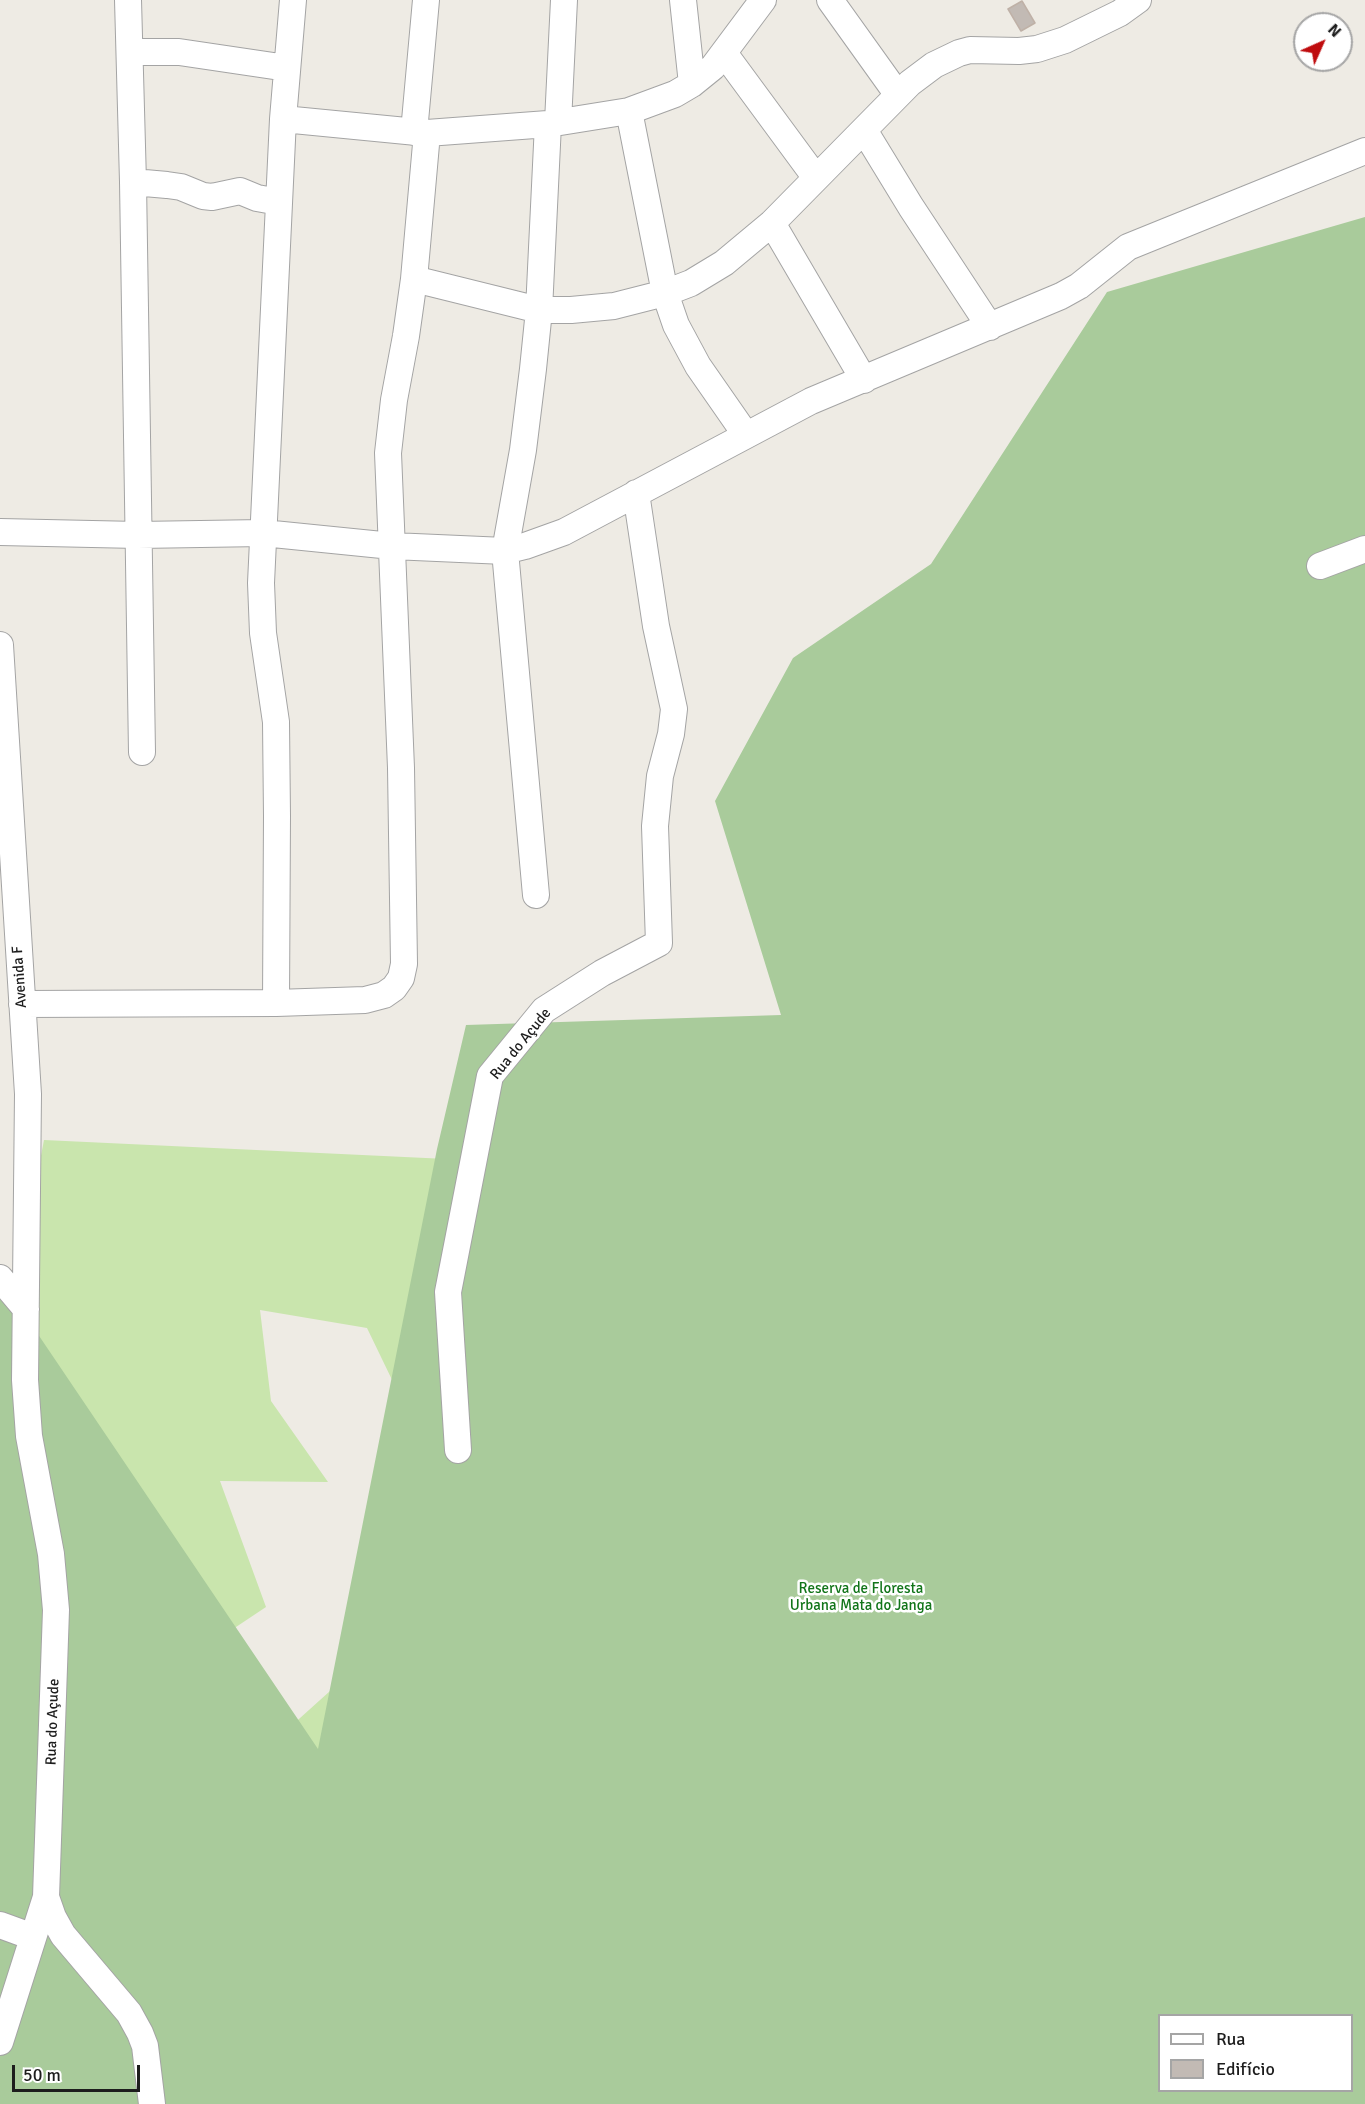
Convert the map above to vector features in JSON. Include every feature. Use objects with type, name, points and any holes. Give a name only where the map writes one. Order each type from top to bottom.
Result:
[{"type":"street","points":[[128,0],[142,752]]},
{"type":"street","points":[[276,1003],[276,722],[264,633],[261,583],[279,202],[292,0]]},
{"type":"street","points":[[22,1004],[276,1003],[365,1000],[384,995],[394,988],[401,978],[404,964],[401,768],[388,453],[394,400],[414,279],[426,0]]},
{"type":"street","points":[[536,895],[505,551],[523,450],[539,310],[564,0]]},
{"type":"street","points":[[683,0],[692,84]]},
{"type":"street","points":[[284,119],[420,133],[553,123],[629,111],[659,101],[692,84],[713,67],[763,0]]},
{"type":"street","points":[[830,0],[898,95]]},
{"type":"street","points":[[414,279],[539,310],[614,306],[665,293],[692,283],[724,262],[772,223],[910,83],[934,65],[970,50],[1037,49],[1074,36],[1138,0]]},
{"type":"street","points":[[130,52],[179,52],[287,68]]},
{"type":"street","points":[[724,53],[816,178]]},
{"type":"street","points":[[629,111],[665,293],[676,325],[698,366],[746,435]]},
{"type":"street","points":[[864,130],[911,207],[990,327]]},
{"type":"street","points":[[0,532],[138,535],[263,533],[392,546],[505,551],[525,546],[564,532],[811,401],[1061,296],[1078,286],[1128,246],[1365,151]]},
{"type":"street","points":[[133,182],[181,187],[203,196],[212,197],[240,190],[257,198],[279,202]]},
{"type":"street","points":[[772,223],[864,380]]},
{"type":"street","name":"Rua do Açude","points":[[458,1450],[448,1292],[490,1076],[544,1010],[602,973],[659,943],[656,826],[660,776],[671,734],[674,709],[656,626],[636,493]]},
{"type":"street","points":[[1320,566],[1365,549]]},
{"type":"street","name":"Avenida F","points":[[0,645],[10,973],[22,1004],[28,1094],[26,1310]]},
{"type":"street","points":[[0,1278],[26,1310]]},
{"type":"street","name":"Rua do Açude","points":[[26,1310],[25,1380],[29,1436],[51,1554],[56,1610],[46,1897],[63,1935],[129,2013],[140,2033],[146,2046],[152,2104]]},
{"type":"street","points":[[0,2042],[46,1897]]},
{"type":"street","points":[[0,1925],[33,1937]]},
{"type":"green space","name":"Reserva de Floresta Urbana Mata do Janga","points":[[1365,217],[1365,2104],[0,2104],[0,1278],[318,1749],[437,1149],[466,1025],[781,1015],[715,801],[793,658],[931,564],[1107,292]]},
{"type":"green space","points":[[44,1140],[638,1168],[1365,1381],[1365,1441],[545,1751],[229,1782],[380,1646],[451,1502],[367,1328],[260,1310],[271,1401],[328,1482],[220,1481],[266,1607],[206,1647],[0,1368]]},
{"type":"building","points":[[1022,1],[1035,23],[1021,31],[1008,9]]}]
